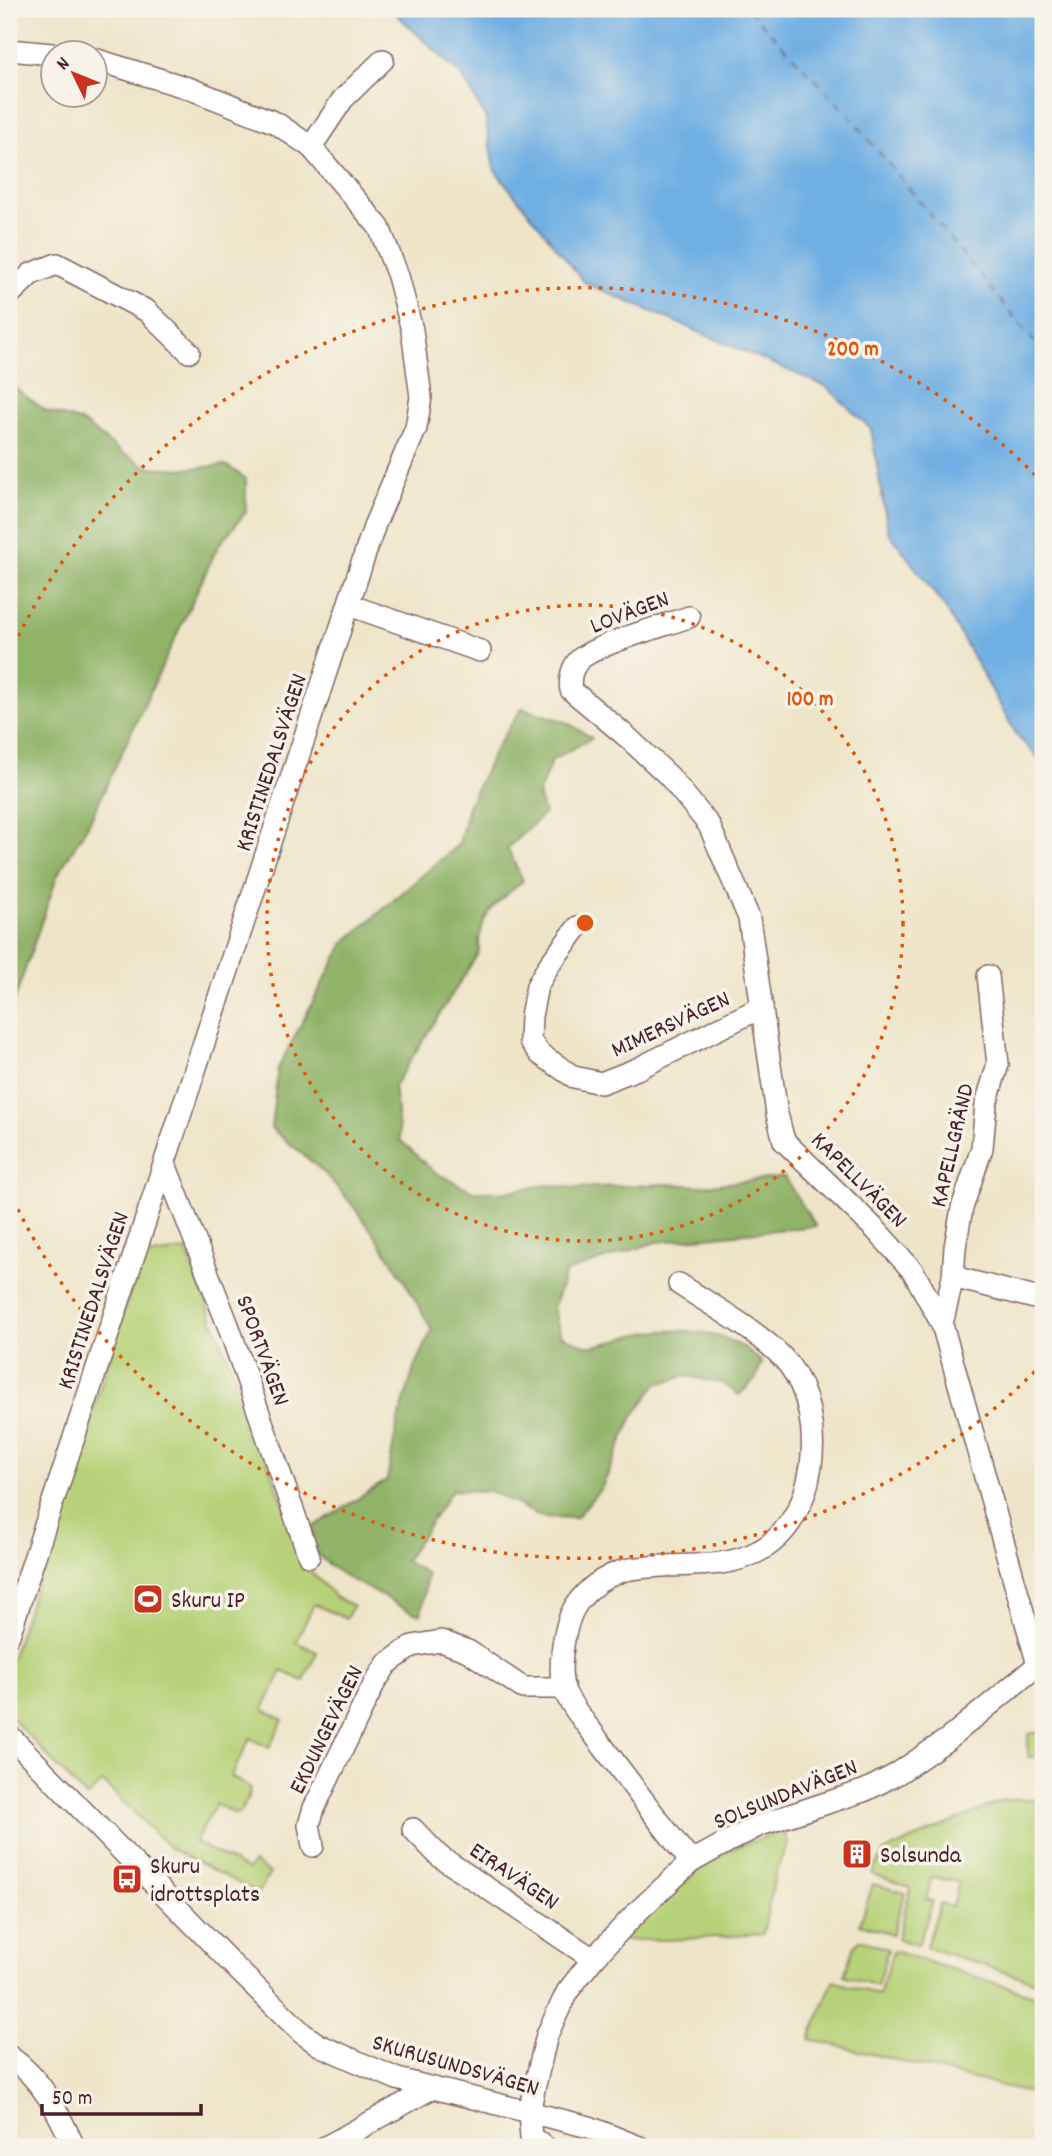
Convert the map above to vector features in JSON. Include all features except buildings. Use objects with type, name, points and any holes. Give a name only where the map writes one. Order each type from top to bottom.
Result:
[{"type":"street","points":[[9,50],[38,53]]},
{"type":"street","points":[[311,147],[343,99],[383,60]]},
{"type":"street","name":"KRISTINEDALSVÄGEN","points":[[9,1634],[376,524],[416,428],[421,397],[412,330],[398,276],[379,227],[311,147],[276,123],[191,89],[108,63]]},
{"type":"street","points":[[9,295],[30,274],[57,264],[147,311],[189,352]]},
{"type":"street","points":[[349,605],[480,651]]},
{"type":"street","name":"LOVÄGEN","points":[[571,690],[573,669],[581,659],[604,647],[689,617]]},
{"type":"street","name":"KAPELLVÄGEN","points":[[571,690],[668,776],[709,825],[749,918],[777,1114],[784,1141],[875,1228],[914,1271],[942,1324],[1041,1665]]},
{"type":"street","name":"MIMERSVÄGEN","points":[[578,927],[537,986],[531,1016],[530,1041],[540,1054],[574,1077],[601,1083],[638,1069],[762,1007]]},
{"type":"street","name":"KAPELLGRÄND","points":[[942,1324],[953,1277],[962,1208],[982,1148],[986,1104],[999,1064],[988,976]]},
{"type":"street","name":"SPORTVÄGEN","points":[[165,1164],[228,1325],[309,1556]]},
{"type":"street","points":[[953,1277],[1043,1300]]},
{"type":"street","points":[[679,1284],[770,1345],[790,1367],[802,1391],[811,1419],[811,1475],[794,1520],[777,1538],[758,1552],[728,1563],[624,1570],[596,1583],[575,1605],[567,1629],[561,1659],[564,1688],[663,1828],[691,1861]]},
{"type":"street","name":"EKDUNGEVÄGEN","points":[[313,1846],[309,1825],[314,1808],[374,1684],[387,1664],[412,1646],[441,1641],[468,1651],[523,1688],[564,1688]]},
{"type":"street","name":"SOLSUNDAVÄGEN","points":[[529,2112],[547,2035],[567,1992],[636,1912],[691,1861],[760,1825],[866,1790],[897,1774],[948,1739],[1041,1665]]},
{"type":"street","name":"SKURUSUNDSVÄGEN","points":[[9,1735],[149,1880],[302,2033],[319,2045],[378,2072],[589,2127],[639,2147]]},
{"type":"street","name":"EIRAVÄGEN","points":[[413,1829],[439,1856],[593,1959]]},
{"type":"street","points":[[9,2056],[29,2072],[47,2092],[74,2147]]},
{"type":"street","points":[[326,2147],[432,2088]]},
{"type":"street","points":[[529,2112],[531,2137],[545,2147]]},
{"type":"green space","points":[[9,384],[46,411],[82,422],[121,452],[148,467],[185,469],[226,465],[246,479],[246,512],[218,546],[89,823],[58,874],[9,1016]]},
{"type":"green space","points":[[522,708],[566,722],[592,738],[552,760],[538,794],[544,814],[507,848],[523,881],[490,911],[481,928],[479,952],[394,1086],[400,1140],[435,1173],[473,1191],[504,1192],[547,1185],[575,1188],[667,1184],[700,1186],[784,1177],[816,1226],[656,1242],[566,1272],[553,1308],[561,1335],[592,1346],[651,1332],[702,1333],[735,1343],[762,1363],[755,1380],[739,1395],[722,1383],[686,1376],[657,1384],[633,1416],[602,1487],[576,1518],[542,1517],[490,1491],[452,1490],[405,1561],[427,1574],[421,1615],[344,1575],[324,1561],[309,1543],[313,1527],[387,1480],[398,1421],[413,1372],[432,1330],[398,1270],[359,1213],[322,1171],[271,1128],[278,1068],[344,943],[459,844],[468,806],[496,748]]},
{"type":"green space","points":[[186,1250],[309,1569],[335,1597],[353,1606],[346,1619],[314,1604],[296,1642],[317,1652],[304,1681],[282,1671],[263,1709],[283,1720],[269,1748],[250,1738],[231,1777],[250,1787],[240,1813],[235,1814],[216,1804],[195,1842],[248,1870],[253,1863],[270,1873],[258,1893],[171,1849],[103,1782],[86,1797],[9,1715],[9,1665],[74,1471],[141,1257]]},
{"type":"green space","points":[[1043,1732],[1043,1984],[926,1947],[940,1904],[952,1907],[959,1882],[932,1877],[926,1899],[933,1901],[918,1945],[897,1939],[911,1888],[872,1874],[884,1852],[1003,1800],[1042,1799],[1042,1757],[1028,1757],[1028,1734]]},
{"type":"green space","points":[[783,1830],[788,1842],[775,1875],[763,1934],[621,1940],[700,1869],[732,1849]]},
{"type":"green space","points":[[873,1884],[905,1893],[892,1934],[860,1924]]},
{"type":"green space","points":[[861,1940],[888,1949],[877,1986],[844,1975],[854,1946]]},
{"type":"green space","points":[[893,1951],[1043,1998],[1043,2096],[810,2039],[833,1981],[879,1995]]},
{"type":"water","points":[[391,9],[1043,9],[1043,763],[1018,737],[946,609],[888,531],[871,429],[827,387],[585,283],[494,169],[485,116],[463,77]]},
{"type":"ferry route","points":[[748,9],[847,113],[1043,352]]},
{"type":"place","name":"Skuru IP","points":[[148,1599]]},
{"type":"place","name":"Solsunda","points":[[857,1854]]},
{"type":"place","name":"Skuru idrottsplats","points":[[127,1879]]}]
